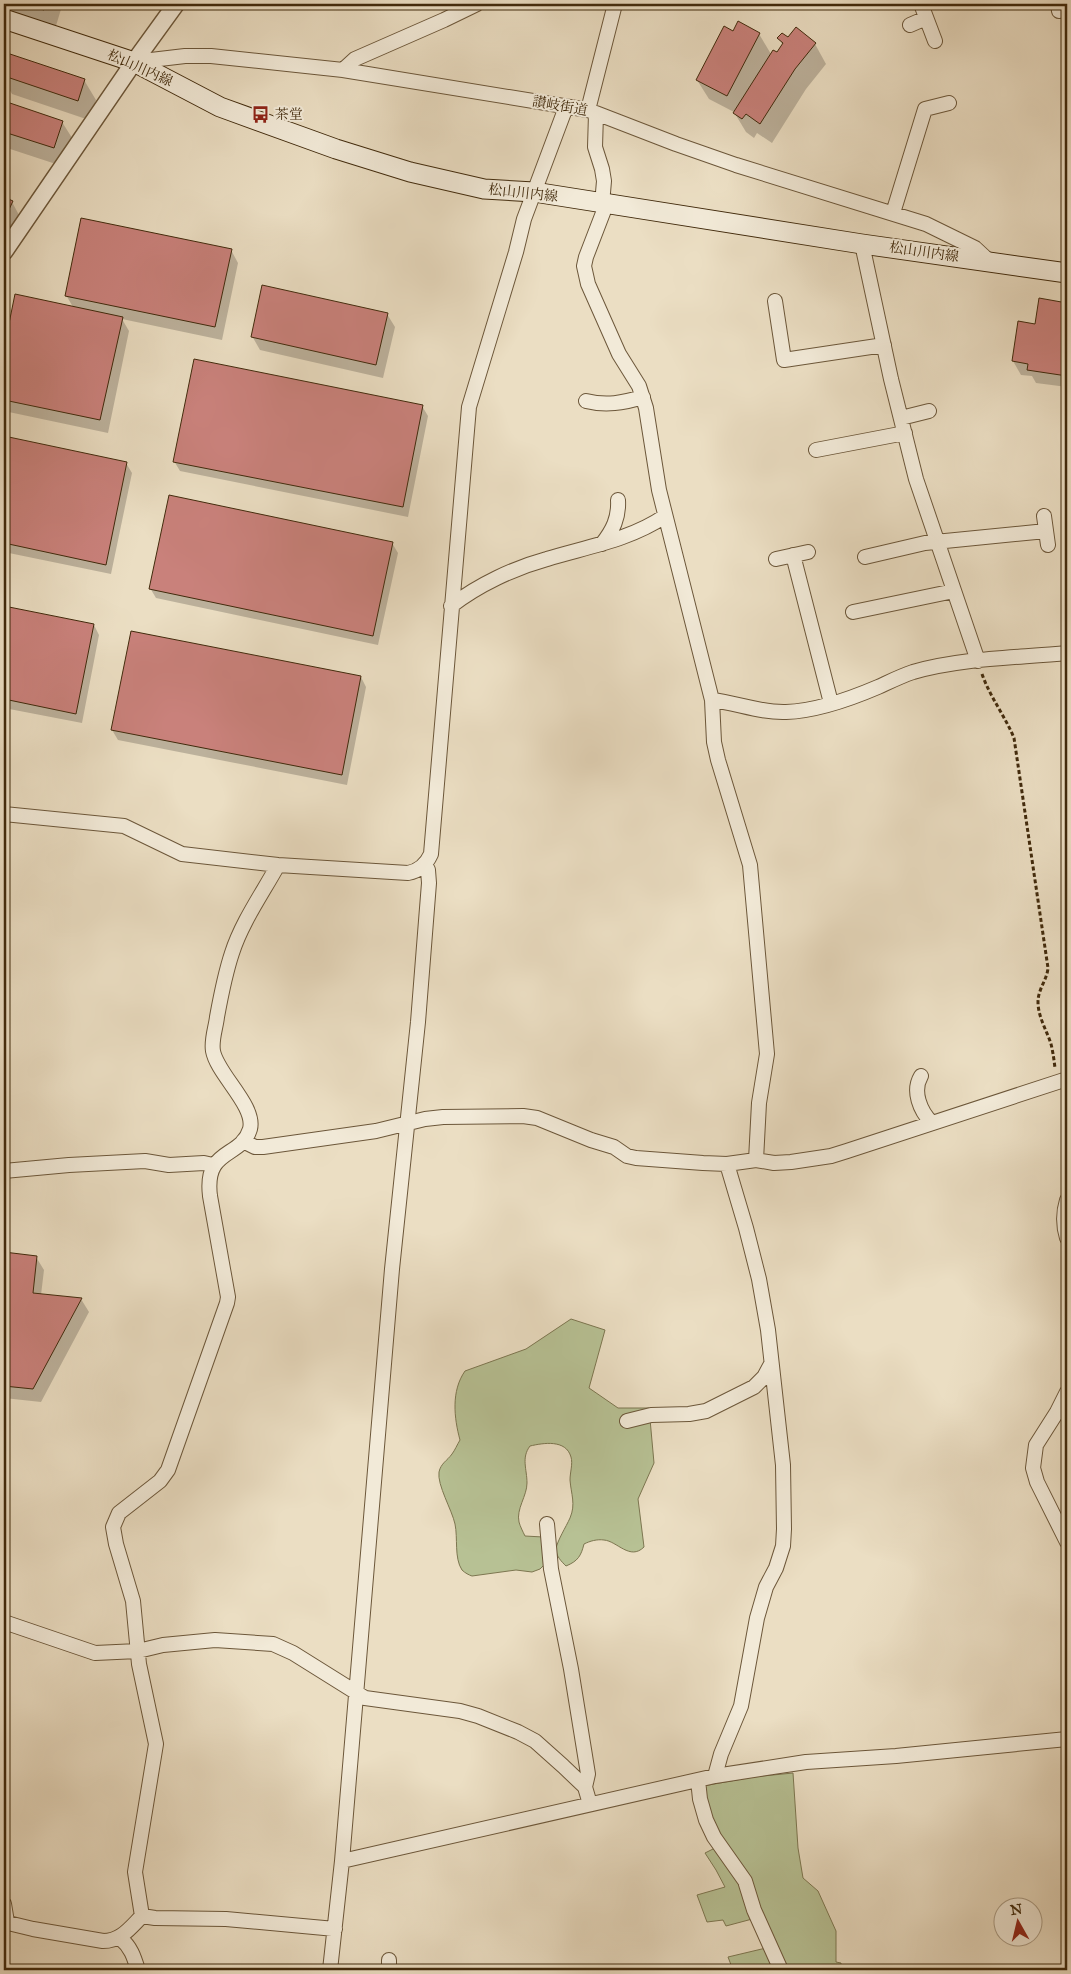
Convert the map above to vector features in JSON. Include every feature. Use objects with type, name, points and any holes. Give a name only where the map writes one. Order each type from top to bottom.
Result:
[{"type":"main road","name":"松山川内線","points":[[4,19],[134,62],[220,107],[336,149],[410,172],[484,189],[534,192],[862,244],[1067,273]]},
{"type":"street","points":[[4,252],[176,4]]},
{"type":"street","points":[[343,70],[355,59],[477,4]]},
{"type":"street","points":[[615,4],[592,112],[595,147],[604,181],[604,204],[584,266],[588,284],[619,354],[643,398],[664,516],[681,571],[712,700],[714,742],[718,760],[750,865],[767,1054],[759,1103],[756,1160]]},
{"type":"street","points":[[921,4],[935,41]]},
{"type":"street","points":[[910,25],[926,18]]},
{"type":"street","name":"讃岐街道","points":[[134,62],[184,56],[211,56],[343,70],[592,112],[710,156],[926,224],[975,248],[989,261]]},
{"type":"street","points":[[893,214],[925,109],[949,103]]},
{"type":"street","points":[[4,814],[124,826],[182,854],[278,866],[408,872],[418,870],[425,864],[431,854],[469,407],[516,252],[524,219],[566,107]]},
{"type":"street","points":[[862,244],[916,479],[978,661]]},
{"type":"street","points":[[775,301],[784,360],[884,345]]},
{"type":"street","points":[[586,401],[601,405],[643,398]]},
{"type":"street","points":[[901,418],[929,411]]},
{"type":"street","points":[[816,450],[905,433]]},
{"type":"street","points":[[602,544],[616,523],[619,510],[618,500]]},
{"type":"street","points":[[451,606],[465,596],[521,568],[602,544],[664,516]]},
{"type":"street","points":[[1044,516],[1048,545]]},
{"type":"street","points":[[865,557],[937,542],[1046,530]]},
{"type":"street","points":[[776,559],[808,552]]},
{"type":"street","points":[[793,555],[831,703]]},
{"type":"street","points":[[852,612],[954,591]]},
{"type":"street","points":[[712,700],[768,711],[788,712],[851,698],[910,673],[978,661],[1067,654]]},
{"type":"street","points":[[330,1970],[342,1861],[382,1375],[406,1123],[418,1022],[429,883],[428,870],[425,864]]},
{"type":"street","points":[[142,1916],[135,1872],[156,1744],[138,1651],[133,1601],[116,1544],[113,1527],[119,1513],[160,1481],[168,1470],[227,1303],[228,1297],[209,1187],[210,1173],[213,1166],[243,1141],[250,1128],[250,1118],[246,1108],[217,1062],[213,1050],[213,1041],[221,993],[232,952],[244,926],[278,866]]},
{"type":"street","points":[[920,1076],[916,1084],[916,1092],[925,1116],[932,1124]]},
{"type":"street","points":[[243,1141],[255,1147],[263,1147],[376,1131],[406,1123],[443,1117],[523,1116],[538,1118],[591,1140],[614,1147],[627,1156],[636,1158],[727,1164],[756,1160],[774,1163],[791,1162],[830,1156],[1062,1080]]},
{"type":"street","points":[[4,1172],[69,1165],[145,1161],[169,1166],[204,1163],[213,1166]]},
{"type":"street","points":[[715,1776],[720,1754],[741,1706],[757,1618],[766,1587],[776,1568],[783,1546],[785,1498],[768,1330],[759,1279],[727,1164]]},
{"type":"street","points":[[1067,1200],[1064,1212],[1067,1238]]},
{"type":"street","points":[[627,1421],[651,1415],[689,1414],[706,1411],[754,1387],[764,1377],[771,1364]]},
{"type":"street","points":[[1067,1392],[1036,1445],[1033,1468],[1037,1482],[1067,1542]]},
{"type":"street","points":[[547,1524],[552,1569],[588,1774],[585,1788]]},
{"type":"street","points":[[4,1622],[96,1653],[138,1651],[215,1640],[273,1644],[293,1653],[365,1698],[460,1711],[518,1732],[535,1741],[549,1752],[585,1788],[590,1804]]},
{"type":"street","points":[[342,1861],[715,1776],[806,1762],[896,1756],[1067,1739]]},
{"type":"street","points":[[698,1780],[700,1799],[706,1820],[714,1837],[745,1881],[754,1910],[781,1970]]},
{"type":"street","points":[[4,1904],[5,1922],[33,1929],[103,1941],[112,1941],[120,1938],[142,1916]]},
{"type":"street","points":[[142,1916],[155,1918],[226,1919],[335,1930]]},
{"type":"street","points":[[120,1938],[129,1945],[138,1970]]},
{"type":"path","points":[[978,661],[986,684],[1014,738],[1048,968],[1039,991],[1038,1002],[1040,1015],[1062,1080]]},
{"type":"green space","points":[[571,1319],[605,1330],[589,1388],[618,1408],[649,1408],[654,1463],[638,1499],[644,1547],[634,1552],[609,1541],[594,1540],[584,1544],[578,1558],[566,1566],[558,1556],[556,1549],[573,1508],[570,1480],[571,1457],[564,1447],[559,1445],[547,1443],[535,1445],[530,1446],[527,1450],[525,1464],[527,1488],[518,1517],[525,1536],[543,1537],[545,1564],[540,1569],[532,1572],[516,1570],[471,1576],[462,1570],[458,1560],[455,1524],[439,1477],[441,1466],[452,1454],[460,1440],[455,1414],[457,1387],[465,1371],[526,1349]]},
{"type":"green space","points":[[793,1773],[798,1848],[803,1878],[818,1891],[836,1931],[836,1962],[841,1963],[841,1970],[733,1970],[728,1957],[766,1948],[756,1918],[726,1926],[723,1920],[707,1922],[697,1895],[725,1887],[705,1853],[715,1848],[716,1834],[703,1786],[753,1777]]},
{"type":"building","points":[[23,4],[46,4],[44,10]]},
{"type":"building","points":[[738,21],[760,33],[727,96],[696,80],[724,26],[733,31]]},
{"type":"building","points":[[796,27],[816,43],[795,69],[760,124],[746,114],[742,119],[733,113],[773,50],[777,52],[783,43],[777,38],[782,33],[788,37]]},
{"type":"building","points":[[7,53],[85,79],[78,101],[4,76],[4,61]]},
{"type":"building","points":[[4,101],[63,121],[54,148],[4,132]]},
{"type":"building","points":[[4,197],[13,201],[4,220]]},
{"type":"building","points":[[81,218],[232,249],[215,327],[65,296]]},
{"type":"building","points":[[262,285],[388,313],[376,365],[251,337]]},
{"type":"building","points":[[15,294],[123,317],[100,420],[4,400],[4,348]]},
{"type":"building","points":[[1039,298],[1067,303],[1067,376],[1027,370],[1028,364],[1012,361],[1018,321],[1035,324]]},
{"type":"building","points":[[194,359],[423,405],[403,507],[173,462]]},
{"type":"building","points":[[4,436],[127,462],[106,565],[4,543]]},
{"type":"building","points":[[169,495],[393,542],[373,636],[149,589]]},
{"type":"building","points":[[4,606],[94,624],[76,714],[4,699]]},
{"type":"building","points":[[131,631],[361,676],[342,775],[111,730]]},
{"type":"building","points":[[4,1252],[37,1256],[33,1293],[82,1298],[33,1389],[4,1386]]},
{"type":"place","name":"茶堂","points":[[261,114]]}]
